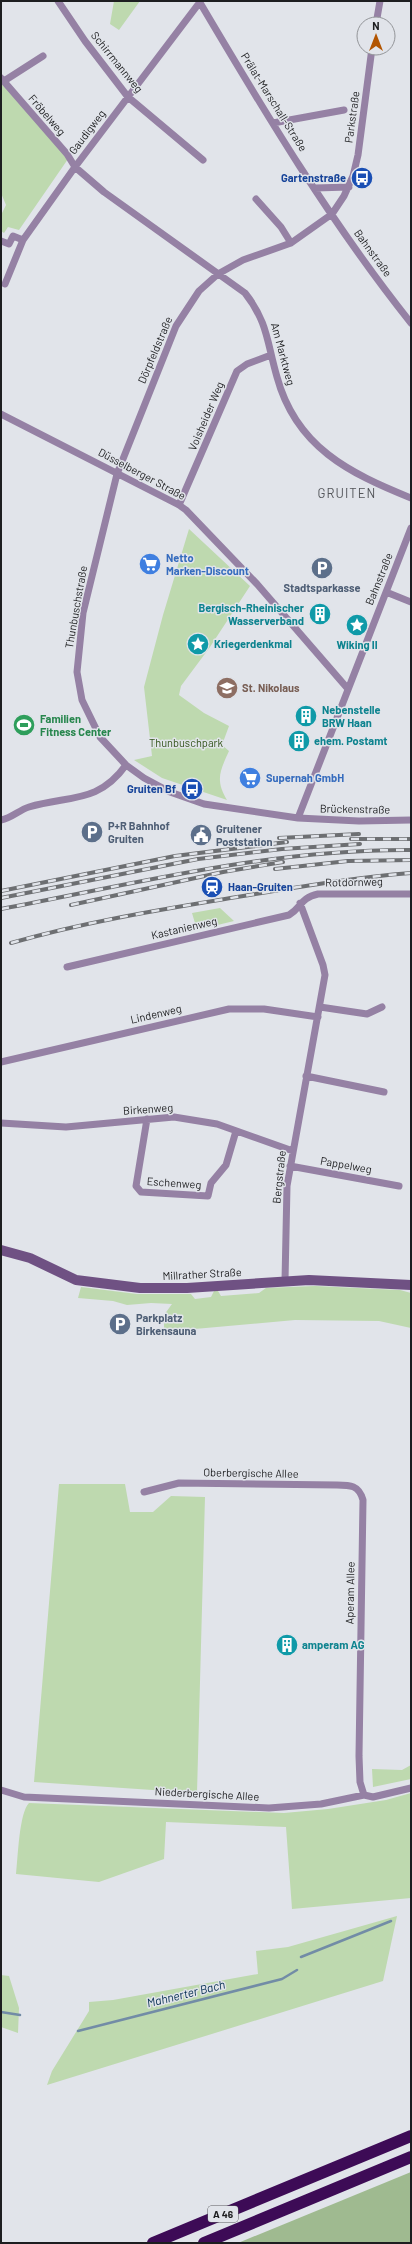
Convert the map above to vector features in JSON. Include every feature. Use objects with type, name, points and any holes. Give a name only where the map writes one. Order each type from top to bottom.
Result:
[{"type":"highway","name":"A 46","points":[[153,2243],[411,2136]]},
{"type":"highway","name":"A 46","points":[[204,2243],[411,2157]]},
{"type":"main road","name":"Millrather Straße","points":[[1,1250],[30,1258],[76,1280],[114,1285],[180,1288],[285,1281],[378,1282],[411,1285]]},
{"type":"street","name":"Schirrmannweg","points":[[58,1],[85,41],[128,96],[204,160]]},
{"type":"street","points":[[377,16],[380,1]]},
{"type":"street","name":"Gaudigweg","points":[[5,284],[18,248],[23,240],[75,167],[200,2]]},
{"type":"street","name":"Prälat-Marschall-Straße","points":[[200,2],[273,124],[332,214]]},
{"type":"street","points":[[3,80],[42,56]]},
{"type":"street","name":"Parkstraße","points":[[332,214],[349,187],[358,155],[371,56]]},
{"type":"street","name":"Fröbelweg","points":[[3,80],[75,167]]},
{"type":"street","points":[[273,124],[344,110]]},
{"type":"street","name":"Am Marktweg","points":[[75,167],[131,213],[245,293],[258,308],[266,329],[271,355],[282,394],[291,414],[317,447],[343,467],[367,480],[411,498]]},
{"type":"street","points":[[315,188],[349,187]]},
{"type":"street","points":[[256,199],[281,227],[291,243]]},
{"type":"street","name":"Dörpfeldstraße","points":[[116,474],[176,326],[195,297],[218,274],[243,260],[291,243],[332,214]]},
{"type":"street","name":"Bahnstraße","points":[[332,214],[410,320]]},
{"type":"street","points":[[9,244],[13,236],[23,240]]},
{"type":"street","points":[[1,240],[18,248]]},
{"type":"street","name":"Voisheider Weg","points":[[179,505],[237,371],[247,364],[271,355]]},
{"type":"street","name":"Düsselberger Straße","points":[[1,414],[179,505],[257,584],[348,689]]},
{"type":"street","name":"Thunbuschstraße","points":[[116,474],[84,613],[77,672],[82,700],[91,722],[112,752],[126,765],[170,792],[204,804],[298,818]]},
{"type":"street","name":"Bahnstraße","points":[[298,818],[411,528]]},
{"type":"street","points":[[386,592],[411,602]]},
{"type":"street","points":[[1,820],[12,818],[27,808],[91,795],[116,780],[126,765]]},
{"type":"street","name":"Brückenstraße","points":[[298,818],[359,821],[411,820]]},
{"type":"street","name":"Rotdornweg","points":[[300,903],[307,896],[318,894],[411,894]]},
{"type":"street","name":"Kastanienweg","points":[[67,967],[289,915],[295,912],[300,903]]},
{"type":"street","name":"Bergstraße","points":[[285,1281],[287,1186],[306,1076],[324,986],[323,965],[300,903]]},
{"type":"street","points":[[320,1007],[367,1014],[382,1007]]},
{"type":"street","name":"Lindenweg","points":[[1,1062],[229,1009],[264,1009],[318,1016]]},
{"type":"street","points":[[306,1076],[384,1092]]},
{"type":"street","name":"Birkenweg","points":[[1,1123],[66,1127],[174,1117],[199,1120],[293,1151]]},
{"type":"street","name":"Eschenweg","points":[[147,1119],[136,1186],[141,1192],[208,1196],[211,1184],[226,1165],[236,1131]]},
{"type":"street","name":"Pappelweg","points":[[290,1166],[399,1186]]},
{"type":"street","name":"Oberbergische Allee","points":[[144,1492],[179,1483],[337,1485],[353,1486],[358,1489]]},
{"type":"street","name":"Aperam Allee","points":[[358,1489],[363,1500],[359,1756],[360,1782],[364,1795]]},
{"type":"street","name":"Niederbergische Allee","points":[[1,1790],[24,1797],[269,1808],[321,1804],[364,1795],[373,1797],[411,1788]]},
{"type":"green space","points":[[114,1],[140,1],[119,30],[110,24]]},
{"type":"green space","points":[[1,82],[68,159],[19,230],[8,227],[4,233],[1,231],[1,215],[6,205],[1,193]]},
{"type":"green space","name":"Thunbuschpark","points":[[189,529],[250,586],[210,647],[181,686],[179,695],[204,713],[229,726],[222,745],[229,751],[223,764],[220,776],[221,787],[227,800],[162,778],[134,760],[152,756],[144,687],[163,615]]},
{"type":"green space","points":[[220,908],[234,921],[197,930],[192,913]]},
{"type":"green space","points":[[315,1286],[400,1290],[411,1293],[411,1328],[379,1321],[295,1320],[161,1332],[164,1328],[164,1315],[172,1304],[151,1303],[127,1305],[113,1301],[78,1298],[81,1287],[137,1294],[191,1294],[195,1299],[211,1297],[214,1291],[218,1291],[221,1296],[259,1293],[266,1288]]},
{"type":"green space","points":[[59,1484],[125,1484],[130,1512],[153,1512],[171,1496],[205,1497],[197,1793],[34,1782]]},
{"type":"green space","points":[[411,1765],[411,1779],[373,1787],[372,1769],[402,1770]]},
{"type":"green space","points":[[411,1793],[411,1898],[292,1909],[286,1827],[166,1822],[164,1859],[99,1882],[16,1874],[21,1826],[23,1816],[29,1803],[284,1813],[328,1809],[386,1800]]},
{"type":"green space","points":[[397,1916],[383,1981],[47,2085],[52,2071],[89,2011],[89,2002],[113,2000],[258,1974],[256,1951],[288,1947]]},
{"type":"green space","points":[[1,1975],[9,1976],[19,2008],[18,2033],[1,2027]]},
{"type":"green space","points":[[411,2172],[411,2243],[238,2243]]},
{"type":"waterway","name":"Mahnerter Bach","points":[[301,1957],[391,1921]]},
{"type":"waterway","name":"Mahnerter Bach","points":[[78,2031],[282,1979],[297,1970]]},
{"type":"waterway","name":"Mahnerter Bach","points":[[1,2012],[20,2015]]},
{"type":"railway","points":[[279,838],[359,834]]},
{"type":"railway","points":[[351,839],[411,839]]},
{"type":"railway","points":[[1,891],[175,856],[287,842]]},
{"type":"railway","points":[[1,898],[198,859],[282,849],[360,844]]},
{"type":"railway","points":[[1,909],[205,869],[256,861],[359,851],[411,850]]},
{"type":"railway","points":[[275,869],[348,861],[411,860]]},
{"type":"railway","points":[[71,905],[223,872],[283,862]]},
{"type":"railway","points":[[11,943],[90,923],[171,908],[318,884],[411,873]]},
{"type":"place","name":"Gartenstraße","points":[[362,178]]},
{"type":"place","name":"Netto Marken-Discount","points":[[150,564]]},
{"type":"place","name":"Stadtsparkasse","points":[[322,568]]},
{"type":"place","name":"Bergisch-Rheinischer Wasserverband","points":[[320,614]]},
{"type":"place","name":"Wiking II","points":[[357,625]]},
{"type":"place","name":"Kriegerdenkmal","points":[[198,644]]},
{"type":"place","name":"St. Nikolaus","points":[[227,688]]},
{"type":"place","name":"Nebenstelle BRW Haan","points":[[306,716]]},
{"type":"place","name":"Familien Fitness Center","points":[[24,725]]},
{"type":"place","name":"ehem. Postamt","points":[[299,741]]},
{"type":"place","name":"Supernah GmbH","points":[[250,778]]},
{"type":"place","name":"Gruiten Bf","points":[[192,789]]},
{"type":"place","name":"P+R Bahnhof Gruiten","points":[[92,832]]},
{"type":"place","name":"Gruitener Poststation","points":[[201,835]]},
{"type":"place","name":"Haan-Gruiten","points":[[212,887]]},
{"type":"place","name":"Parkplatz Birkensauna","points":[[120,1324]]},
{"type":"place","name":"amperam AG","points":[[287,1645]]},
{"type":"district","name":"GRUITEN","points":[[347,493]]}]
